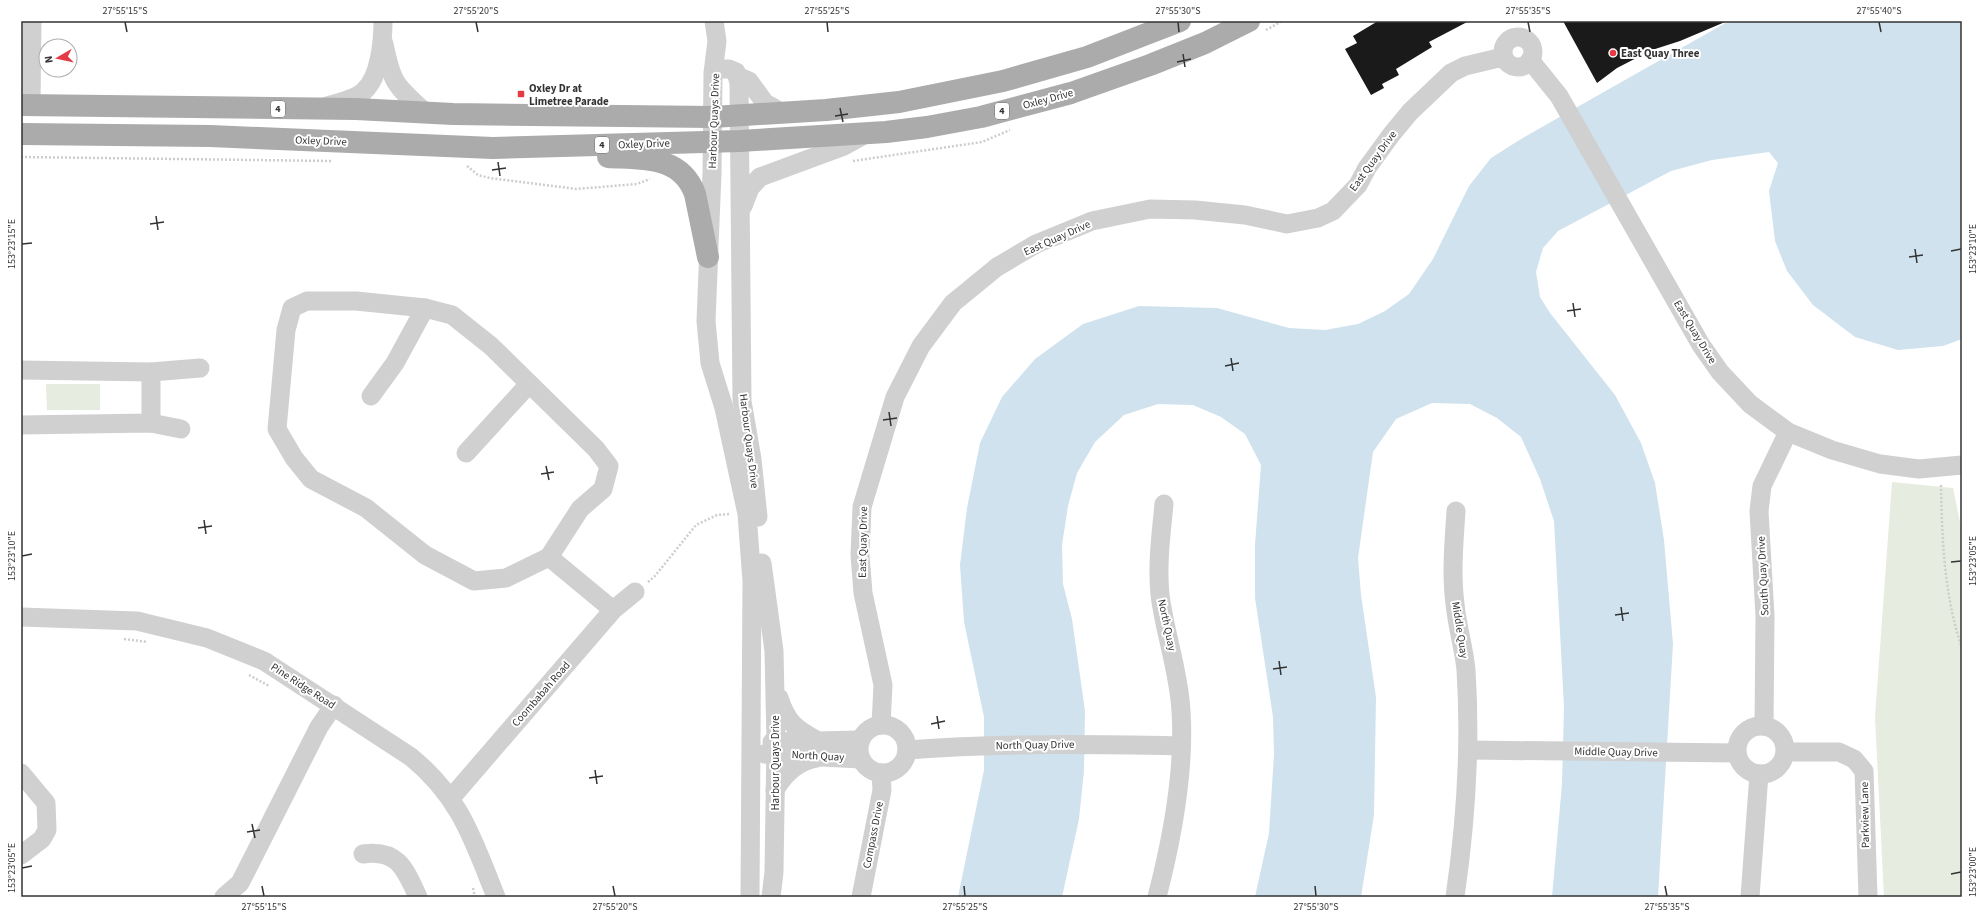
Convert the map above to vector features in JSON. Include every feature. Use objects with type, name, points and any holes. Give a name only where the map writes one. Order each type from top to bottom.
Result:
[{"type":"main road","name":"4","points":[[26,105],[713,117],[783,113],[899,102],[996,83],[1087,57],[1180,21]]},
{"type":"main road","name":"Oxley Drive","points":[[21,134],[210,136],[493,148],[740,141],[866,134],[927,127],[958,121],[1071,93],[1164,60],[1205,43],[1249,21]]},
{"type":"main road","points":[[54,106],[66,114],[79,117],[155,118],[196,121],[208,124],[210,136]]},
{"type":"main road","points":[[493,148],[655,160],[674,167],[687,178],[692,186],[708,257]]},
{"type":"street","points":[[26,105],[32,21]]},
{"type":"street","points":[[383,21],[383,41],[389,68],[395,84],[426,113]]},
{"type":"street","points":[[714,21],[718,41],[714,69]]},
{"type":"street","points":[[318,109],[359,95],[364,91],[374,75],[383,41]]},
{"type":"street","name":"East Quay Drive","points":[[881,725],[883,685],[863,593],[860,555],[862,507],[894,397],[921,346],[953,304],[997,267],[1036,244],[1092,222],[1150,209],[1195,210],[1230,214],[1287,224],[1318,218],[1333,211],[1353,190],[1390,135],[1410,112],[1451,73],[1465,66],[1503,57],[1508,64],[1516,67],[1524,66],[1530,60],[1559,96],[1701,345],[1720,372],[1750,404],[1788,432],[1832,450],[1880,464],[1919,469],[1962,465]]},
{"type":"street","name":"Harbour Quays Drive","points":[[750,897],[752,581],[747,514],[724,408],[710,363],[706,321],[714,69],[729,69],[736,72],[739,83],[742,401],[752,460],[763,576],[774,651],[776,748],[774,872],[771,897]]},
{"type":"street","points":[[738,76],[749,81],[765,104],[783,113]]},
{"type":"street","points":[[741,209],[750,188],[760,177],[844,146],[866,134]]},
{"type":"street","points":[[307,301],[356,301],[425,308],[452,315],[492,346],[528,384],[596,449],[609,466],[603,489],[580,509],[550,557],[506,578],[474,582],[425,555],[366,508],[311,479],[294,458],[277,429],[286,330],[292,308],[307,301]]},
{"type":"street","points":[[371,396],[396,364],[425,308]]},
{"type":"street","points":[[21,370],[151,372],[200,368]]},
{"type":"street","points":[[151,372],[151,423]]},
{"type":"street","points":[[466,453],[528,384]]},
{"type":"street","points":[[21,425],[151,423],[181,429]]},
{"type":"street","name":"South Quay Drive","points":[[1764,726],[1765,616],[1759,511],[1762,486],[1788,432]]},
{"type":"street","name":"North Quay","points":[[1157,897],[1175,816],[1181,711],[1173,657],[1160,596],[1158,564],[1164,504]]},
{"type":"street","name":"Middle Quay","points":[[1455,897],[1463,843],[1469,750],[1466,668],[1455,605],[1452,571],[1456,510]]},
{"type":"street","points":[[550,557],[613,610]]},
{"type":"street","name":"Coombabah Road","points":[[451,798],[613,610],[635,592]]},
{"type":"street","name":"Pine Ridge Road","points":[[22,618],[137,621],[183,631],[232,647],[264,661],[334,705],[411,757],[429,773],[451,798],[461,814],[496,897]]},
{"type":"street","points":[[775,687],[783,711],[790,722],[823,749],[810,759],[799,764],[780,782],[775,790]]},
{"type":"street","points":[[224,897],[240,883],[319,727],[334,705]]},
{"type":"street","points":[[881,725],[889,725],[897,729],[902,735],[907,750],[899,767],[890,772],[881,773],[869,768],[861,749],[866,731],[881,725]]},
{"type":"street","points":[[1764,726],[1772,729],[1780,736],[1784,743],[1785,752],[1783,760],[1776,769],[1769,773],[1759,774],[1746,768],[1740,762],[1737,753],[1738,745],[1743,735],[1749,729],[1764,726]]},
{"type":"street","name":"North Quay Drive","points":[[907,750],[965,746],[1104,744],[1180,746]]},
{"type":"street","name":"North Quay","points":[[750,749],[861,749]]},
{"type":"street","name":"Middle Quay Drive","points":[[1469,750],[1737,753]]},
{"type":"street","name":"Parkview Lane","points":[[1785,752],[1839,752],[1854,759],[1864,771],[1868,897]]},
{"type":"street","points":[[21,773],[46,803],[47,830],[42,839],[21,855]]},
{"type":"street","name":"Compass Drive","points":[[861,897],[882,790],[881,773]]},
{"type":"street","points":[[1750,897],[1759,774]]},
{"type":"street","points":[[363,854],[375,852],[385,854],[398,861],[407,873],[418,897]]},
{"type":"path","points":[[1941,485],[1943,552],[1955,628],[1962,648]]},
{"type":"path","points":[[635,592],[655,576],[696,524],[717,515],[735,513]]},
{"type":"path","points":[[117,638],[154,644]]},
{"type":"path","points":[[246,673],[270,687]]},
{"type":"path","points":[[472,884],[476,897]]},
{"type":"shaded area","points":[[46,384],[100,384],[100,410],[47,410]]},
{"type":"shaded area","points":[[1892,482],[1953,488],[1962,532],[1962,897],[1884,897],[1875,717]]},
{"type":"water","points":[[1729,21],[1962,21],[1962,339],[1943,346],[1898,350],[1855,337],[1813,305],[1787,271],[1775,241],[1769,191],[1778,163],[1769,152],[1712,160],[1671,171],[1558,231],[1543,248],[1536,272],[1540,297],[1550,313],[1615,395],[1641,443],[1655,483],[1664,540],[1673,644],[1658,897],[1552,897],[1562,784],[1564,707],[1554,521],[1540,479],[1521,437],[1497,418],[1470,404],[1432,403],[1396,419],[1373,452],[1358,558],[1361,595],[1376,697],[1374,815],[1361,897],[1255,897],[1269,833],[1274,754],[1273,717],[1255,598],[1255,545],[1261,465],[1245,434],[1221,417],[1193,405],[1158,404],[1124,415],[1095,442],[1077,473],[1068,506],[1062,545],[1063,584],[1072,619],[1085,711],[1084,771],[1079,819],[1062,897],[958,897],[984,770],[984,717],[964,622],[960,565],[967,508],[980,443],[1002,397],[1035,359],[1083,324],[1139,306],[1217,308],[1289,328],[1325,330],[1358,324],[1385,311],[1409,294],[1433,259],[1469,186],[1491,158],[1521,139]]},
{"type":"building","points":[[1378,21],[1469,21],[1429,42],[1432,47],[1396,69],[1399,75],[1382,84],[1384,88],[1371,95],[1345,49],[1357,43],[1353,36]]},
{"type":"building","name":"East Quay Three","points":[[1563,21],[1725,22],[1680,41],[1652,50],[1617,68],[1597,83]]},
{"type":"place","name":"East Quay Three","points":[[1613,53]]},
{"type":"place","name":"Oxley Dr at Limetree Parade","points":[[521,94]]}]
